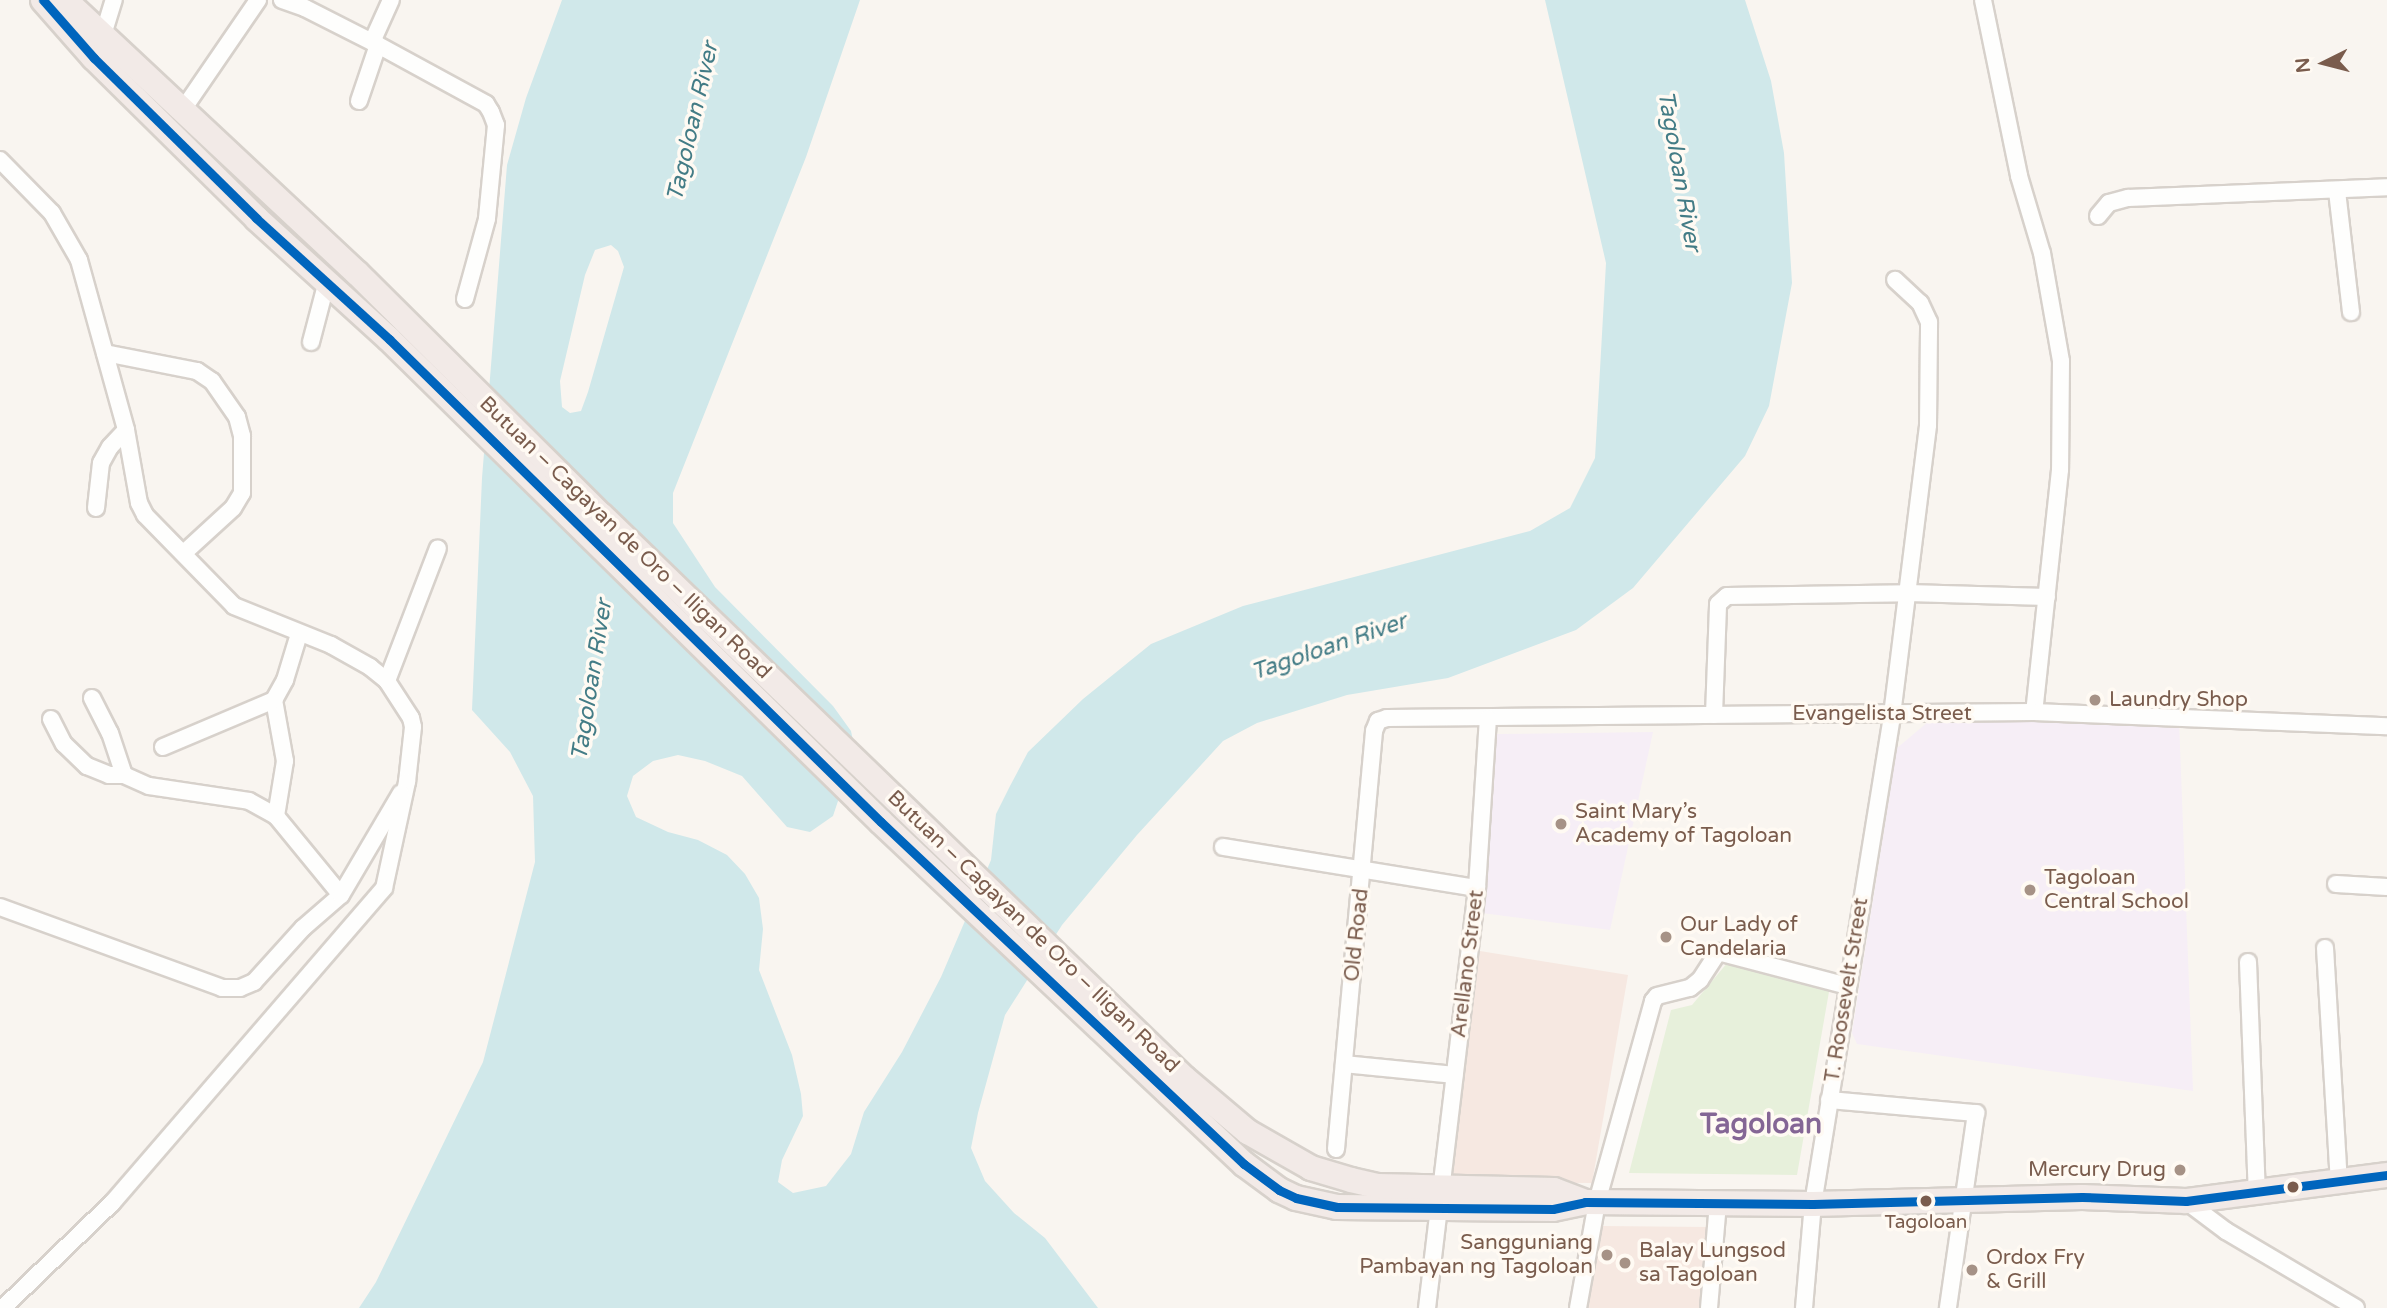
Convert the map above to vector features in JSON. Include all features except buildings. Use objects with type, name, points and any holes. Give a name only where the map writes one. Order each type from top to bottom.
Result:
[{"type":"highway","name":"Butuan – Cagayan de Oro – Iligan Road","points":[[43,0],[93,58],[326,285],[389,338],[881,822],[1178,1088]]},
{"type":"highway","name":"Butuan – Cagayan de Oro – Iligan Road","points":[[65,0],[184,108],[357,273],[1178,1088]]},
{"type":"highway","points":[[1178,1088],[1244,1164],[1296,1198],[1337,1207],[1439,1198]]},
{"type":"highway","points":[[1178,1088],[1311,1168],[1439,1198],[1553,1209],[1591,1202],[1813,1204],[2082,1197],[2186,1201],[2387,1175]]},
{"type":"street","points":[[103,35],[114,0]]},
{"type":"street","points":[[184,108],[258,0]]},
{"type":"street","points":[[282,0],[305,8],[375,43],[486,104],[496,125],[487,219],[465,299]]},
{"type":"street","points":[[359,101],[375,43],[391,0]]},
{"type":"street","points":[[1983,0],[2019,176],[2042,253],[2059,346],[2061,458],[2034,712]]},
{"type":"street","points":[[0,160],[52,213],[79,260],[126,430],[139,503],[145,515],[185,552],[234,606],[331,646],[370,667],[387,681],[411,718],[413,737],[407,782],[384,888],[112,1203],[3,1308]]},
{"type":"street","points":[[2098,216],[2105,205],[2123,199],[2387,187]]},
{"type":"street","points":[[2337,191],[2351,312]]},
{"type":"street","name":"T. Roosevelt Street","points":[[1804,1308],[1813,1204],[1892,715],[1928,425],[1929,322],[1920,303],[1895,280]]},
{"type":"street","points":[[311,342],[326,285]]},
{"type":"street","points":[[105,353],[197,371],[212,381],[237,417],[243,436],[243,493],[233,508],[185,552]]},
{"type":"street","points":[[96,508],[101,463],[110,447],[126,430]]},
{"type":"street","points":[[387,681],[438,548]]},
{"type":"street","points":[[1714,715],[1718,604],[1722,598],[1908,593],[2047,597]]},
{"type":"street","points":[[163,747],[274,700],[285,680],[299,634]]},
{"type":"street","points":[[92,698],[110,733],[124,775]]},
{"type":"street","points":[[274,700],[285,761],[276,816]]},
{"type":"street","name":"Evangelista Street","points":[[1378,721],[1387,718],[2034,712],[2387,726]]},
{"type":"street","name":"Arellano Street","points":[[1427,1308],[1477,888],[1488,718]]},
{"type":"street","points":[[51,719],[64,744],[87,766],[109,775],[124,775],[149,786],[249,801],[276,816],[341,895]]},
{"type":"street","name":"Old Road","points":[[1336,1149],[1374,731],[1378,721]]},
{"type":"street","points":[[0,907],[222,988],[240,988],[254,982],[303,928],[341,895],[407,782]]},
{"type":"street","points":[[1223,847],[1363,872],[1477,888]]},
{"type":"street","points":[[2336,884],[2387,887]]},
{"type":"street","points":[[2325,948],[2339,1183]]},
{"type":"street","points":[[1578,1308],[1591,1202],[1653,1001],[1657,996],[1690,988],[1700,980],[1718,952],[1848,986]]},
{"type":"street","points":[[2248,962],[2257,1193]]},
{"type":"street","points":[[1343,1064],[1454,1075]]},
{"type":"street","points":[[1829,1100],[1976,1114],[1948,1308]]},
{"type":"street","points":[[2186,1201],[2225,1231],[2356,1308]]},
{"type":"street","points":[[1709,1308],[1718,1203]]},
{"type":"shaded area","name":"Tagoloan Central School","points":[[2179,720],[2193,1091],[1857,1044],[1852,1033],[1897,748],[1928,722]]},
{"type":"shaded area","name":"Saint Mary’s Academy of Tagoloan","points":[[1653,732],[1610,930],[1482,913],[1497,734]]},
{"type":"shaded area","points":[[1480,951],[1628,975],[1592,1183],[1449,1182]]},
{"type":"shaded area","points":[[1602,1226],[1708,1227],[1703,1308],[1588,1308]]},
{"type":"green space","points":[[1728,962],[1830,986],[1797,1175],[1629,1173],[1671,1010],[1692,1005]]},
{"type":"water","name":"Tagoloan River","points":[[562,0],[860,0],[806,157],[673,493],[673,523],[715,587],[833,706],[851,731],[855,750],[833,816],[810,832],[787,827],[742,776],[705,761],[678,755],[653,761],[633,776],[627,796],[636,817],[668,832],[698,840],[727,855],[745,874],[759,898],[763,929],[759,970],[792,1055],[801,1094],[803,1116],[782,1160],[778,1182],[793,1193],[826,1186],[851,1154],[864,1112],[902,1052],[941,977],[991,860],[996,814],[1010,786],[1028,752],[1083,699],[1151,644],[1243,606],[1530,531],[1570,508],[1595,458],[1606,263],[1545,0],[1745,0],[1771,81],[1784,153],[1792,283],[1769,406],[1745,456],[1633,588],[1576,630],[1448,678],[1347,695],[1257,723],[1223,741],[1137,835],[1062,925],[1005,1015],[971,1148],[985,1181],[1014,1213],[1045,1238],[1098,1308],[359,1308],[376,1282],[483,1062],[535,862],[533,796],[510,752],[472,710],[482,478],[507,165],[526,98]],"holes":[[[611,245],[618,251],[624,267],[588,392],[581,411],[570,413],[562,407],[560,381],[585,275],[595,250]]]},
{"type":"transit line","points":[[43,0],[94,58],[256,218],[389,339],[881,822],[1244,1164],[1279,1190],[1296,1198],[1337,1207],[1553,1209],[1585,1202],[1813,1204],[2082,1197],[2186,1201],[2387,1175]]},
{"type":"place","name":"Laundry Shop","points":[[2095,700]]},
{"type":"place","name":"Saint Mary’s Academy of Tagoloan","points":[[1561,824]]},
{"type":"place","name":"Tagoloan Central School","points":[[2030,890]]},
{"type":"place","name":"Our Lady of Candelaria","points":[[1666,937]]},
{"type":"place","name":"Mercury Drug","points":[[2180,1170]]},
{"type":"place","name":"Tagoloan","points":[[1926,1201]]},
{"type":"place","name":"Sangguniang Pambayan ng Tagoloan","points":[[1607,1255]]},
{"type":"place","name":"Balay Lungsod sa Tagoloan","points":[[1625,1263]]},
{"type":"place","name":"Ordox Fry & Grill","points":[[1972,1270]]},
{"type":"district","name":"Tagoloan","points":[[1761,1124]]}]
